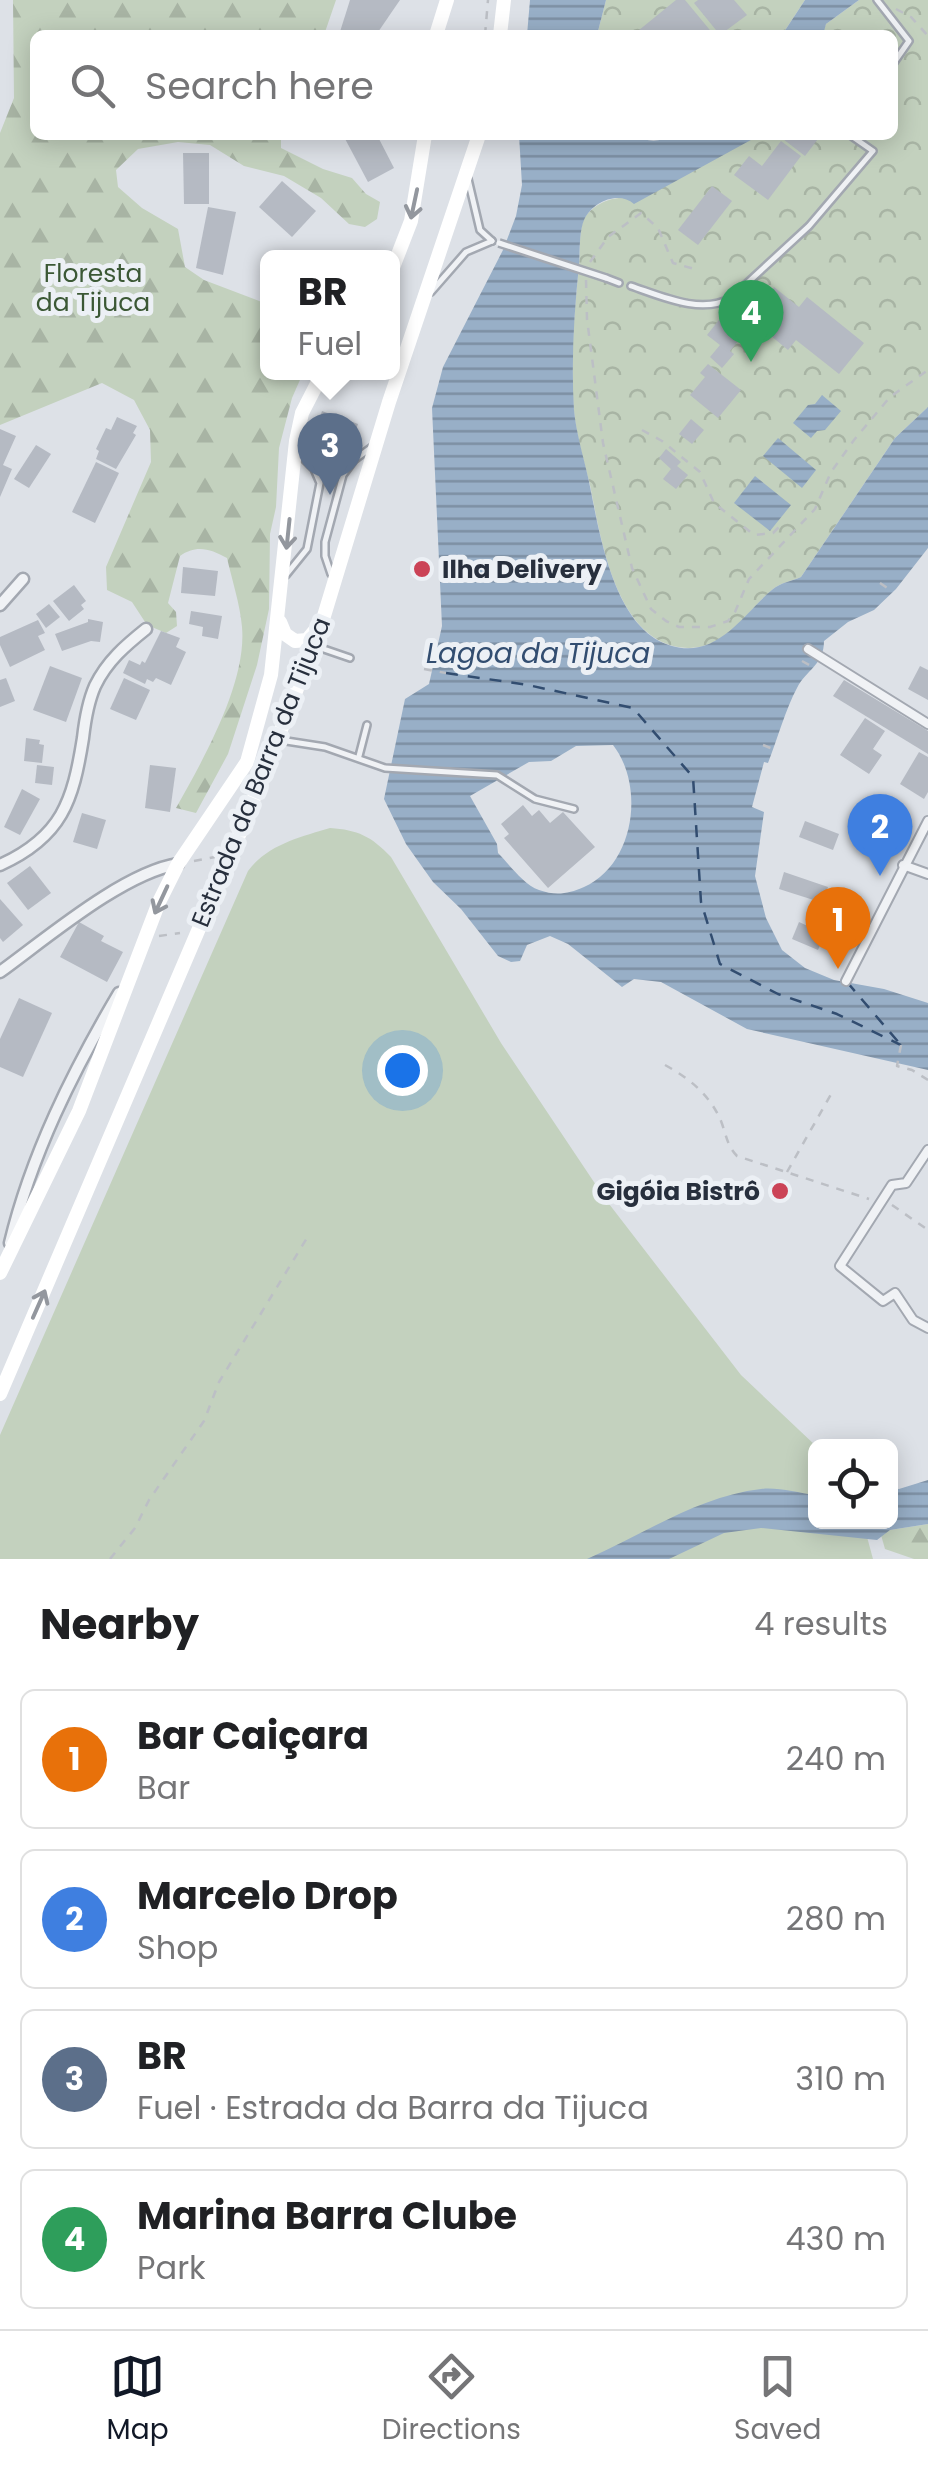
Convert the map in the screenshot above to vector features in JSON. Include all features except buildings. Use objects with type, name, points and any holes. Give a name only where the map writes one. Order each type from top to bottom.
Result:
[{"type":"main road","points":[[439,30],[447,0]]},
{"type":"main road","points":[[497,30],[504,0]]},
{"type":"main road","points":[[400,250],[411,221],[424,140]]},
{"type":"main road","points":[[472,140],[474,152]]},
{"type":"main road","name":"Estrada da Barra da Tijuca","points":[[400,376],[478,140]]},
{"type":"main road","name":"Estrada da Barra da Tijuca","points":[[0,1273],[79,1111],[159,902],[178,864],[247,762],[271,675],[302,413],[319,380]]},
{"type":"main road","name":"Estrada da Barra da Tijuca","points":[[0,1394],[234,846],[314,646],[399,380]]},
{"type":"main road","points":[[279,611],[284,634],[299,642],[310,636],[324,616]]},
{"type":"street","points":[[0,605],[23,578]]},
{"type":"street","points":[[0,865],[21,856],[54,829],[73,786],[93,691],[122,648],[146,630]]},
{"type":"street","points":[[808,649],[928,724]]},
{"type":"street","points":[[846,981],[928,821]]},
{"type":"street","points":[[0,972],[109,894],[156,868],[178,864]]},
{"type":"street","points":[[904,866],[928,874]]},
{"type":"street","points":[[928,1150],[906,1183],[892,1186],[840,1266],[883,1302],[895,1293],[913,1320],[928,1328]]},
{"type":"lane","points":[[877,0],[909,41],[898,57]]},
{"type":"lane","points":[[631,286],[706,306],[732,298],[809,226],[872,151],[857,140]]},
{"type":"lane","points":[[468,176],[480,230],[496,242],[620,282]]},
{"type":"lane","points":[[426,298],[466,252],[496,242]]},
{"type":"lane","points":[[334,582],[324,542],[343,475],[354,460],[378,442]]},
{"type":"lane","points":[[283,579],[307,549],[328,450],[344,452],[354,460]]},
{"type":"lane","points":[[296,451],[314,469],[320,483]]},
{"type":"lane","points":[[314,646],[350,658]]},
{"type":"lane","points":[[359,756],[368,725]]},
{"type":"lane","points":[[277,740],[359,756],[385,768],[501,776],[535,799],[574,809]]},
{"type":"path","points":[[488,0],[495,30]]},
{"type":"path","points":[[884,12],[898,8],[928,36]]},
{"type":"path","points":[[698,270],[674,263],[663,236],[641,214],[608,237],[590,261],[585,283],[603,443],[621,524],[640,590],[652,609],[679,627],[720,626],[728,621],[736,612],[749,579],[815,509],[831,472],[854,440],[890,397],[928,370]]},
{"type":"path","points":[[642,430],[700,472],[714,503],[754,535],[773,533],[782,524]]},
{"type":"path","points":[[880,583],[892,592]]},
{"type":"path","points":[[802,660],[814,668]]},
{"type":"path","points":[[424,669],[446,673]]},
{"type":"path","points":[[762,745],[773,750]]},
{"type":"path","points":[[178,864],[212,858],[234,846]]},
{"type":"path","points":[[152,936],[188,932]]},
{"type":"path","points":[[901,1046],[897,1066],[928,1080]]},
{"type":"path","points":[[665,1065],[687,1077],[704,1094],[737,1156],[882,1201],[928,1230]]},
{"type":"path","points":[[787,1173],[834,1089]]},
{"type":"path","points":[[110,1559],[136,1528],[149,1500],[204,1421],[219,1382],[310,1233]]},
{"type":"green space","name":"Floresta da Tijuca","points":[[13,0],[336,0],[326,30],[30,30],[30,140],[281,140],[281,148],[352,178],[366,194],[380,202],[377,219],[365,227],[349,224],[321,198],[284,176],[244,166],[210,145],[178,142],[138,149],[116,170],[118,187],[142,208],[178,229],[185,267],[204,280],[260,301],[260,380],[300,380],[279,448],[276,507],[270,534],[269,609],[257,665],[228,754],[196,813],[176,808],[221,721],[242,649],[241,618],[227,558],[204,549],[180,556],[168,603],[176,612],[177,626],[166,633],[147,625],[132,602],[107,590],[106,567],[151,462],[150,430],[134,400],[102,383],[0,425],[0,133],[14,98]]},
{"type":"green space","points":[[606,0],[805,0],[785,30],[598,30]]},
{"type":"green space","points":[[859,0],[928,0],[928,407],[895,438],[801,577],[773,589],[714,642],[688,648],[664,643],[644,629],[628,610],[616,586],[576,429],[573,357],[583,221],[602,203],[627,198],[749,140],[898,140],[898,30],[824,30],[826,24]]},
{"type":"green space","points":[[330,828],[349,830],[364,835],[391,857],[501,1043],[606,1200],[741,1375],[809,1439],[808,1529],[865,1529],[873,1559],[0,1559],[0,1435],[248,871],[274,848]]},
{"type":"green space","points":[[928,1524],[928,1559],[914,1559],[885,1549],[881,1535]]},
{"type":"water","points":[[530,0],[606,0],[598,30],[527,30]]},
{"type":"water","points":[[805,0],[859,0],[826,24],[824,30],[785,30]]},
{"type":"water","name":"Lagoa da Tijuca","points":[[519,140],[751,140],[634,204],[621,198],[600,203],[588,213],[580,236],[574,410],[597,523],[622,599],[635,620],[652,636],[672,646],[703,646],[717,640],[776,587],[801,577],[895,438],[928,407],[928,548],[874,610],[848,622],[824,641],[818,662],[793,696],[768,763],[764,762],[752,807],[764,812],[755,876],[766,918],[782,950],[805,968],[834,980],[884,989],[928,1003],[928,1070],[747,1029],[661,982],[634,979],[622,987],[568,944],[550,936],[527,945],[520,961],[498,956],[461,909],[433,882],[406,844],[384,799],[405,699],[429,684],[442,626],[432,408],[443,367],[503,250],[522,185]],"holes":[[[613,745],[629,781],[630,823],[615,861],[601,876],[567,893],[539,890],[517,874],[498,853],[497,844],[470,796],[529,762],[551,761],[576,746]]]},
{"type":"water","points":[[822,395],[841,411],[825,430],[817,431],[811,438],[793,423]]},
{"type":"water","points":[[778,438],[816,470],[802,488],[763,456]]},
{"type":"water","points":[[755,476],[791,505],[770,531],[734,503]]},
{"type":"water","points":[[928,1480],[928,1524],[898,1529],[899,1489]]},
{"type":"water","points":[[761,1489],[808,1494],[808,1529],[896,1529],[877,1540],[761,1528],[724,1533],[669,1559],[587,1559],[716,1499]]},
{"type":"ferry route","points":[[446,673],[528,685],[633,708],[693,777],[701,902],[720,964],[778,994],[837,1014],[901,1045]]},
{"type":"ferry route","points":[[847,982],[900,1044]]},
{"type":"place","name":"Marina Barra Clube","points":[[751,362]]},
{"type":"place","name":"BR","points":[[330,495]]},
{"type":"place","name":"Ilha Delivery","points":[[422,569]]},
{"type":"place","name":"Marcelo Drop","points":[[880,876]]},
{"type":"place","name":"Bar Caiçara","points":[[838,969]]},
{"type":"place","name":"Gigóia Bistrô","points":[[780,1191]]}]
